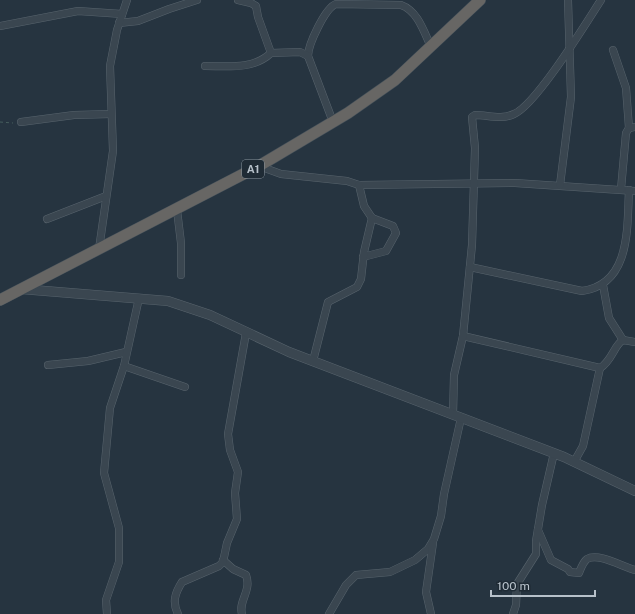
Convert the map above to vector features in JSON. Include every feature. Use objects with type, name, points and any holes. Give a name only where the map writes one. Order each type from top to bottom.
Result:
[{"type":"highway","name":"A1","points":[[0,300],[177,210],[259,166],[333,122],[395,80],[480,0]]},
{"type":"street","points":[[99,249],[112,164],[110,66],[119,23],[127,0]]},
{"type":"street","points":[[119,23],[138,21],[197,0]]},
{"type":"street","points":[[238,0],[250,2],[256,6],[258,17],[271,53]]},
{"type":"street","points":[[560,185],[571,97],[571,46],[568,0]]},
{"type":"street","points":[[431,614],[426,592],[434,539],[441,516],[457,416],[454,375],[463,336],[470,267],[475,148],[472,117],[475,115],[501,118],[519,112],[540,88],[571,46],[601,0]]},
{"type":"street","points":[[333,122],[308,56],[308,48],[328,9],[336,4],[401,5],[413,12],[431,47]]},
{"type":"street","points":[[0,26],[70,12],[122,14]]},
{"type":"street","points":[[205,66],[238,66],[253,64],[264,60],[271,53],[300,52],[308,48]]},
{"type":"street","points":[[613,50],[626,88],[632,128],[626,133],[621,189]]},
{"type":"street","points":[[300,52],[308,56]]},
{"type":"street","points":[[21,122],[74,115],[111,114]]},
{"type":"street","points":[[259,166],[281,174],[347,181],[359,185],[474,183],[560,185],[632,190],[620,262],[614,273],[603,285],[594,289],[582,290],[470,267]]},
{"type":"street","points":[[359,185],[364,206],[372,218],[393,226],[396,233],[386,251],[363,257]]},
{"type":"street","points":[[47,219],[106,196]]},
{"type":"street","points":[[177,210],[181,243],[181,275]]},
{"type":"street","points":[[313,362],[328,302],[357,287],[361,279],[363,257],[372,218]]},
{"type":"street","points":[[603,285],[609,318],[623,340],[635,342]]},
{"type":"street","points":[[21,289],[168,301],[210,315],[246,333],[254,334],[289,352],[313,362],[554,453],[635,491]]},
{"type":"street","points":[[107,614],[106,600],[119,562],[119,528],[104,473],[110,408],[124,366],[126,352],[140,298]]},
{"type":"street","points":[[178,614],[174,606],[175,597],[182,582],[219,566],[223,560],[227,543],[237,519],[235,494],[238,472],[230,450],[228,434],[246,333]]},
{"type":"street","points":[[463,336],[600,368]]},
{"type":"street","points":[[574,462],[583,446],[600,368],[611,358],[620,342],[623,340]]},
{"type":"street","points":[[48,365],[88,361],[126,352]]},
{"type":"street","points":[[124,366],[185,387]]},
{"type":"street","points":[[513,614],[516,605],[517,584],[536,554],[538,530],[554,453]]},
{"type":"street","points":[[538,530],[548,557],[570,572],[579,573],[584,562],[588,559],[596,557],[635,570]]},
{"type":"street","points":[[329,614],[346,586],[356,575],[390,572],[400,569],[416,560],[428,549],[434,539]]},
{"type":"street","points":[[223,560],[234,569],[246,575],[248,586],[242,606],[242,614]]},
{"type":"path","points":[[0,122],[21,122]]}]
